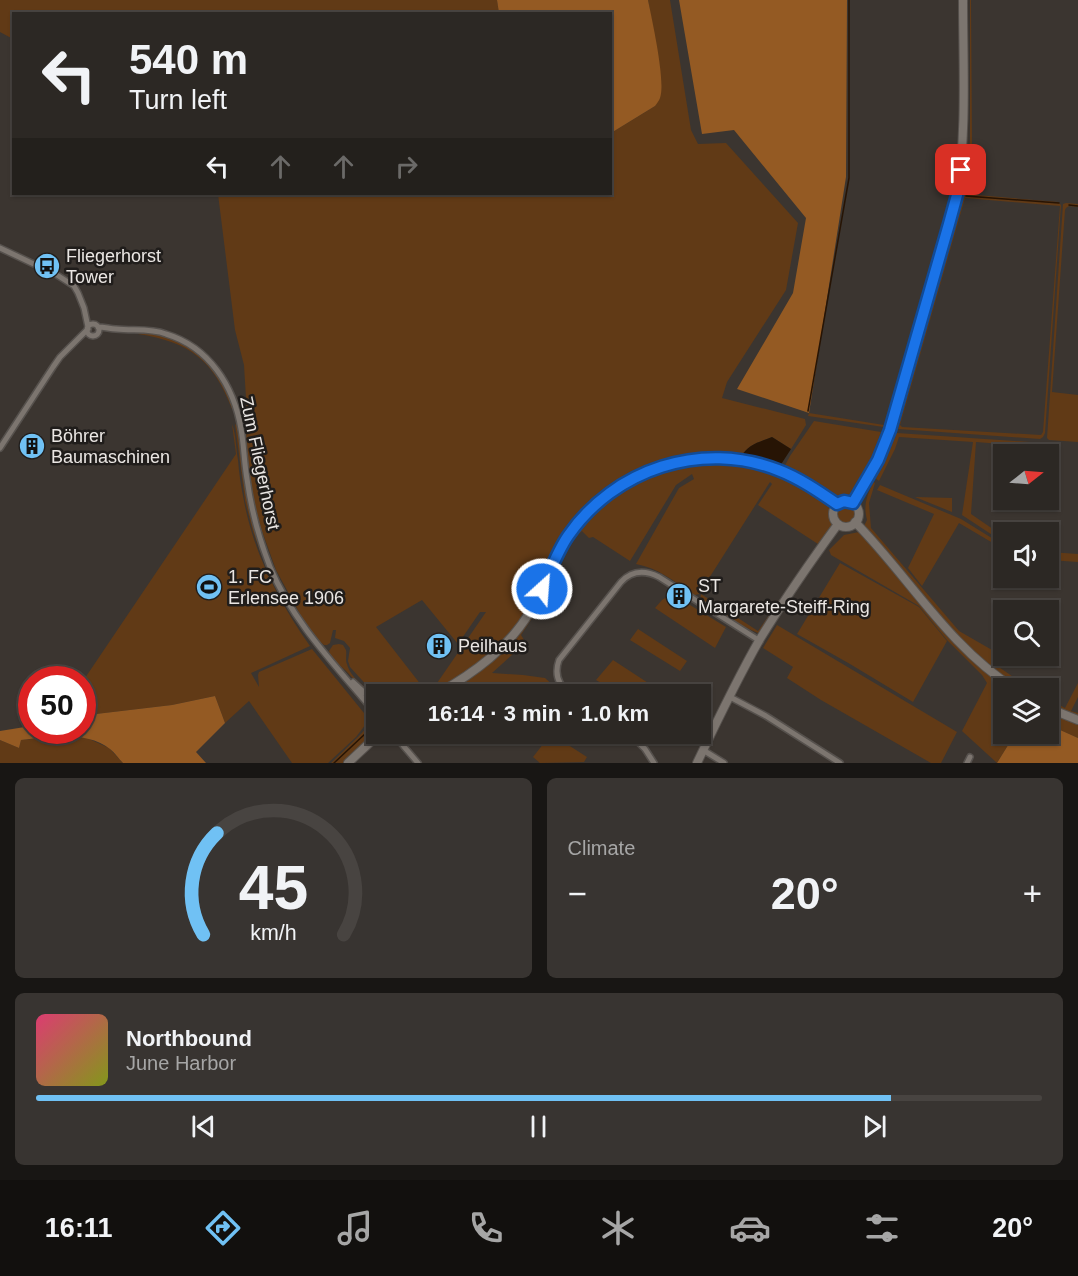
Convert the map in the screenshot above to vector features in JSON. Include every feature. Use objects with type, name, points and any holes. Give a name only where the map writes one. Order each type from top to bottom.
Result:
[{"type":"main road","points":[[853,503],[878,460],[890,430],[957,195],[963,144],[963,0]]},
{"type":"main road","points":[[454,684],[486,662],[511,638],[531,610],[568,537],[586,514],[602,498],[635,477],[687,460],[704,458],[740,460],[762,464],[790,475],[837,504]]},
{"type":"main road","points":[[844,501],[853,503],[858,514],[853,525],[846,527],[838,524],[833,515],[837,504],[844,501]]},
{"type":"main road","points":[[855,522],[963,646],[1000,678]]},
{"type":"main road","points":[[697,763],[759,641],[838,524]]},
{"type":"main road","points":[[1059,712],[1078,720]]},
{"type":"main road","points":[[348,763],[367,744]]},
{"type":"street","points":[[0,248],[74,286],[84,308],[88,333],[92,335]]},
{"type":"street","points":[[75,343],[95,335],[97,328],[84,308]]},
{"type":"street","points":[[0,448],[60,357],[91,324],[97,328]]},
{"type":"street","name":"Zum Fliegerhorst","points":[[97,328],[157,331],[181,340],[204,355],[221,375],[236,406],[242,431],[251,502],[270,567],[316,643],[366,702]]},
{"type":"street","points":[[560,684],[556,668],[559,660],[621,582],[636,572],[655,575],[759,641]]},
{"type":"street","points":[[338,669],[366,694]]},
{"type":"street","points":[[730,697],[766,716],[840,763]]},
{"type":"street","points":[[403,744],[418,763]]},
{"type":"street","points":[[639,744],[654,763]]},
{"type":"street","points":[[703,750],[723,763]]},
{"type":"shaded area","points":[[0,0],[497,0],[499,12],[12,12],[12,38],[0,32]]},
{"type":"shaded area","points":[[497,0],[648,0],[660,65],[659,101],[655,106],[612,132],[612,12],[499,12]]},
{"type":"shaded area","points":[[648,0],[670,0],[691,130],[698,144],[726,143],[798,223],[786,290],[727,382],[722,398],[805,419],[806,425],[791,449],[772,437],[750,447],[741,457],[721,456],[646,470],[575,523],[529,608],[509,636],[485,661],[449,684],[436,684],[486,612],[480,612],[458,644],[422,600],[376,627],[420,684],[366,685],[350,667],[348,661],[350,648],[344,641],[335,638],[336,630],[333,630],[330,643],[324,645],[301,616],[276,570],[262,531],[252,495],[246,446],[244,365],[235,330],[218,195],[612,195],[612,132],[655,106],[660,69]]},
{"type":"shaded area","points":[[679,0],[847,0],[846,177],[809,413],[737,389],[793,293],[806,218],[734,130],[702,134]]},
{"type":"shaded area","points":[[970,0],[972,143],[967,192],[965,191],[970,142]]},
{"type":"shaded area","points":[[965,194],[1058,202],[1061,205],[1043,437],[1040,439],[898,429]],"holes":[[[965,198],[1060,206],[1041,435],[902,427],[900,425]]]},
{"type":"shaded area","points":[[963,195],[896,429],[894,428],[960,196]]},
{"type":"shaded area","points":[[954,196],[890,424],[884,427],[808,416],[809,413],[884,425],[888,422]]},
{"type":"shaded area","points":[[1063,204],[1078,204],[1078,207],[1069,206],[1065,210],[1052,392],[1078,395],[1078,442],[1047,438]]},
{"type":"shaded area","points":[[140,332],[178,341],[197,354],[223,383],[231,399],[232,409],[217,378],[197,356],[172,342],[138,334]]},
{"type":"shaded area","points":[[814,421],[881,432],[873,454],[883,433],[885,434],[882,445],[855,493],[852,490],[854,495],[846,499],[835,498],[783,469]],"holes":[[[872,457],[865,472],[854,489]]]},
{"type":"shaded area","name":"1. FC Erlensee 1906","points":[[232,424],[243,496],[254,540],[278,595],[310,646],[251,673],[259,687],[259,672],[312,649],[366,716],[366,724],[356,737],[328,763],[292,763],[249,701],[225,723],[215,696],[172,705],[96,714],[96,666],[93,666],[236,454]]},
{"type":"shaded area","points":[[235,424],[246,495],[262,556],[245,501]]},
{"type":"shaded area","points":[[897,433],[1044,444],[976,442],[971,514],[993,529],[993,535],[962,515],[973,442],[899,437],[879,481],[875,478],[894,435]]},
{"type":"shaded area","points":[[772,437],[791,449],[780,466],[741,457],[750,447]]},
{"type":"shaded area","points":[[703,461],[736,462],[777,473],[798,483],[830,504],[832,525],[763,630],[758,633],[751,630],[700,600],[701,594],[758,631],[818,544],[758,505],[772,484],[770,482],[699,594],[692,594],[659,572],[636,564],[679,488],[694,479],[692,474],[676,485],[630,561],[593,537],[589,538],[582,531],[570,542],[536,612],[521,635],[527,645],[492,673],[545,678],[552,684],[461,684],[486,666],[511,642],[568,540],[586,518],[603,502],[635,480],[669,467]]},
{"type":"shaded area","points":[[873,482],[875,483],[869,503],[871,528],[959,631],[993,651],[993,666],[997,666],[1015,678],[1003,678],[987,666],[953,633],[864,526],[867,520],[865,510]]},
{"type":"shaded area","points":[[880,485],[961,519],[993,539],[993,543],[959,523],[922,586],[908,568],[934,514],[877,490]]},
{"type":"shaded area","points":[[915,497],[952,498],[952,512]]},
{"type":"shaded area","points":[[846,503],[853,506],[856,513],[853,520],[846,523],[839,520],[836,513],[839,506]]},
{"type":"shaded area","points":[[859,532],[875,547],[923,604],[1000,678],[993,678],[993,744],[1009,744],[997,763],[962,731],[987,683],[982,675],[947,640],[919,606],[831,555],[829,550],[844,535]]},
{"type":"shaded area","points":[[1059,553],[1078,554],[1078,562],[1059,561]]},
{"type":"shaded area","points":[[840,563],[919,607],[947,641],[913,702],[797,634]]},
{"type":"shaded area","points":[[672,594],[726,627],[715,648],[655,608]]},
{"type":"shaded area","points":[[777,625],[957,732],[941,763],[931,763],[787,678],[793,667],[763,648]]},
{"type":"shaded area","points":[[638,629],[687,661],[680,671],[630,640]]},
{"type":"shaded area","points":[[333,645],[343,645],[351,674],[366,688],[366,691],[332,658],[329,651]]},
{"type":"shaded area","points":[[613,660],[650,684],[603,684],[596,680]]},
{"type":"shaded area","points":[[1078,683],[1078,697],[1071,711],[1078,713],[1078,717],[1059,709],[1059,705],[1065,708]]},
{"type":"shaded area","points":[[215,696],[225,723],[196,752],[206,763],[123,763],[112,751],[96,741],[96,714],[172,705]]},
{"type":"shaded area","points":[[1059,714],[1078,722],[1078,738],[1059,729]]},
{"type":"shaded area","points":[[18,728],[19,748],[0,740],[0,731]]},
{"type":"shaded area","points":[[366,728],[366,742],[344,763],[331,763]]},
{"type":"shaded area","points":[[1059,729],[1078,738],[1078,763],[997,763],[1009,744],[1059,744]]},
{"type":"shaded area","points":[[0,740],[19,748],[20,744],[96,744],[96,742],[109,748],[123,763],[0,763]]},
{"type":"shaded area","points":[[543,744],[567,744],[587,757],[584,762],[540,763],[533,757]]},
{"type":"waterway","points":[[808,411],[849,178],[849,0]]},
{"type":"waterway","points":[[962,190],[966,137]]},
{"type":"waterway","points":[[951,230],[961,196]]},
{"type":"waterway","points":[[966,196],[1059,203]]},
{"type":"waterway","points":[[1069,205],[1078,206]]},
{"type":"waterway","points":[[334,763],[366,733]]},
{"type":"place","name":"Fliegerhorst Tower","points":[[47,266]]},
{"type":"place","name":"Böhrer Baumaschinen","points":[[32,446]]},
{"type":"place","name":"1. FC Erlensee 1906","points":[[209,587]]},
{"type":"place","name":"ST Margarete-Steiff-Ring","points":[[679,596]]},
{"type":"place","name":"Peilhaus","points":[[439,646]]},
{"type":"route","points":[[542,589],[568,537],[602,498],[635,477],[669,464],[704,458],[762,464],[809,485],[837,504],[844,501],[853,503],[878,460],[890,430],[957,195],[961,170]]}]
